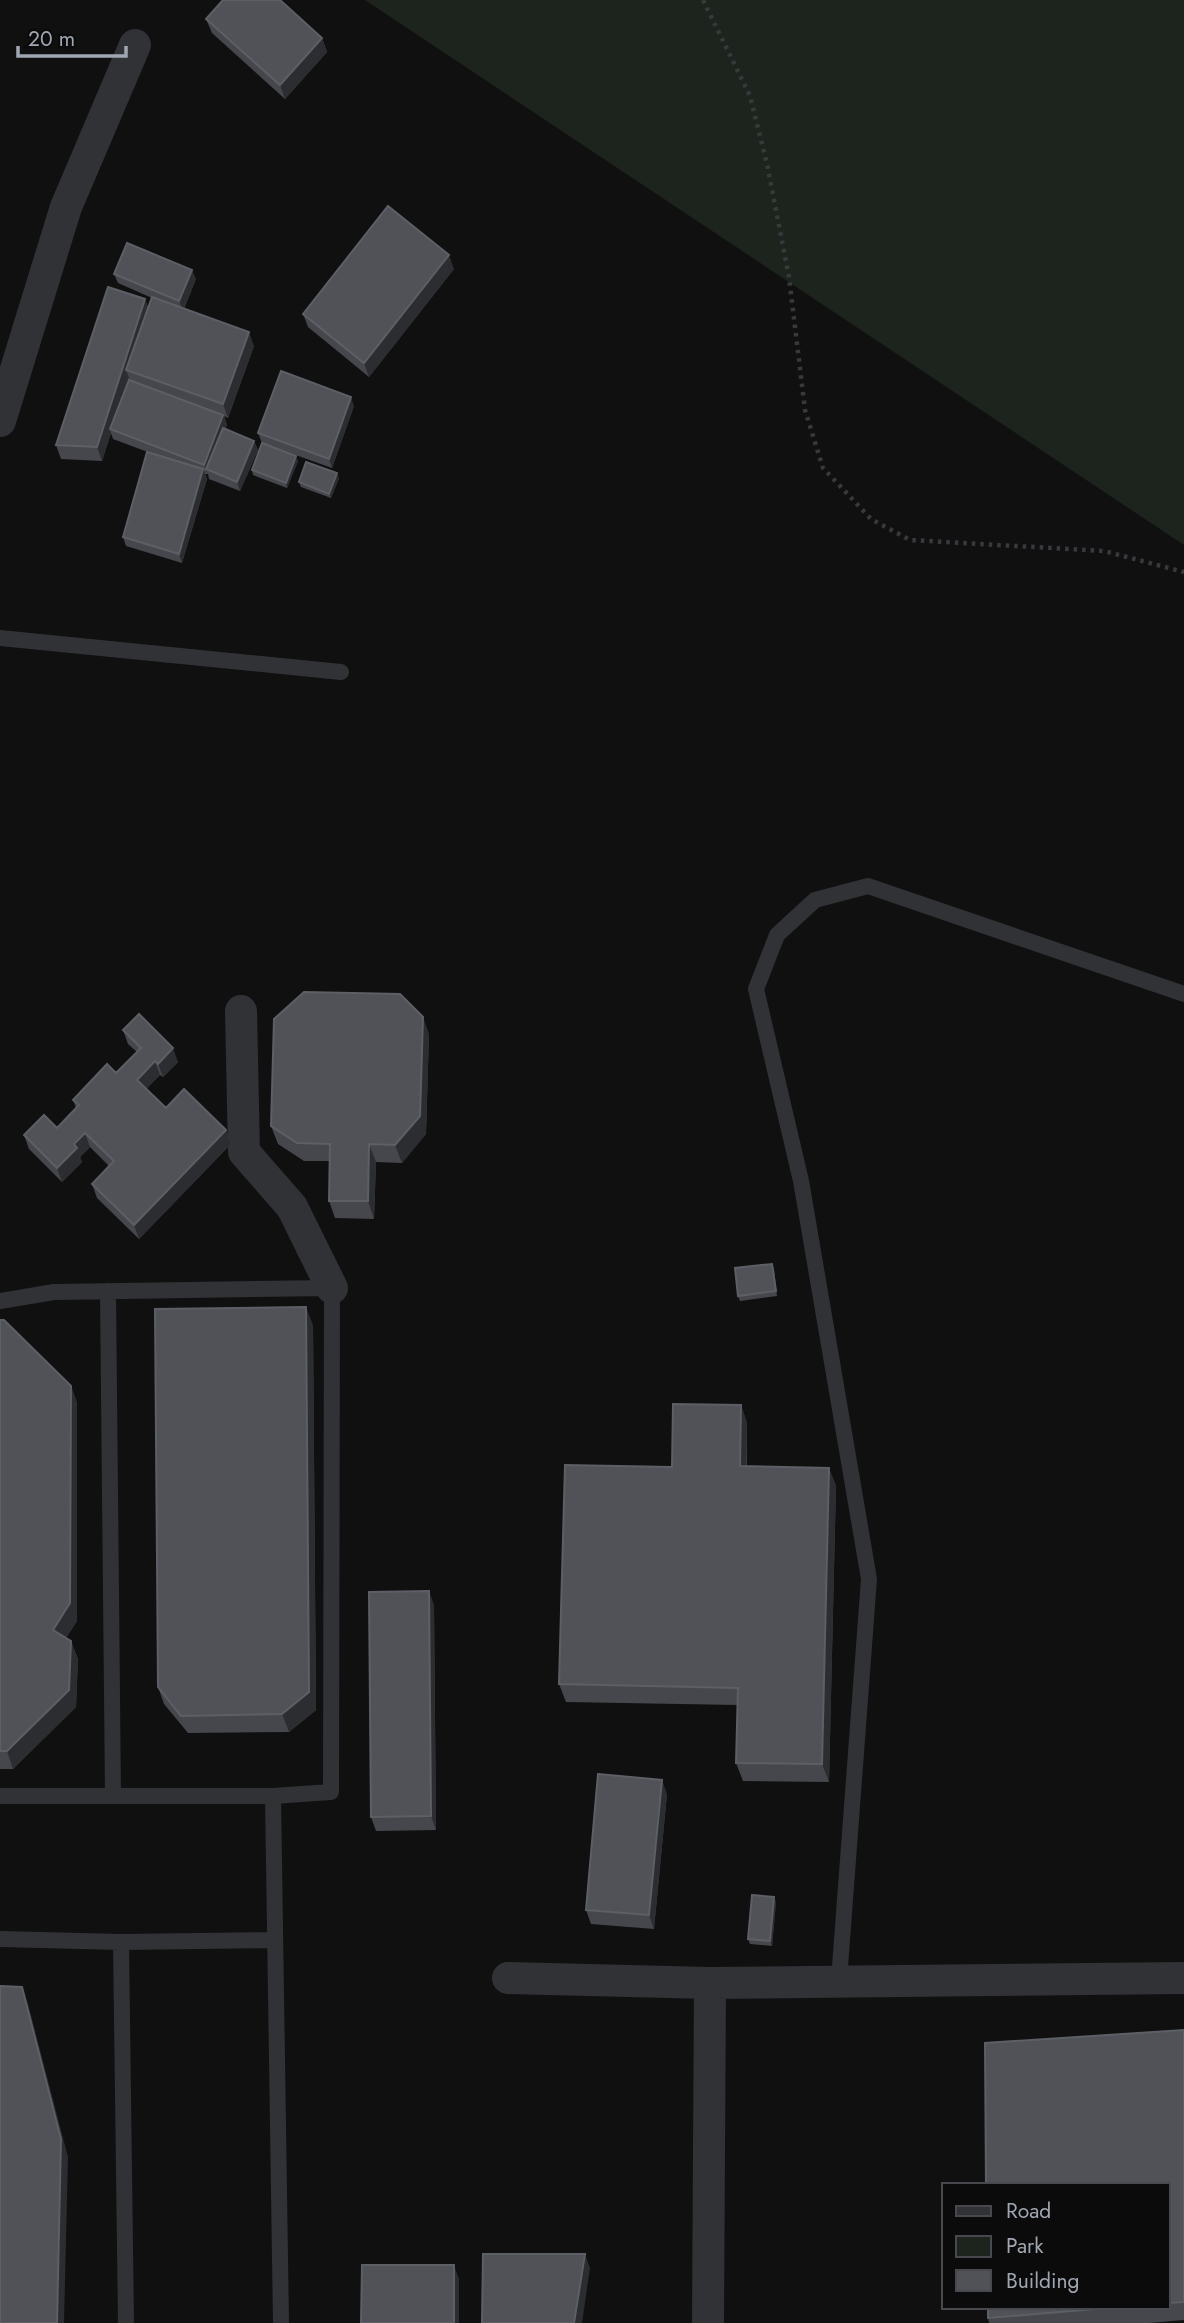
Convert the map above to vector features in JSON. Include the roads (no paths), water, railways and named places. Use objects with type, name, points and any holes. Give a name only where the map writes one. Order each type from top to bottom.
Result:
[{"type":"street","points":[[0,421],[66,207],[135,46]]},
{"type":"street","points":[[241,1011],[244,1152],[292,1207],[332,1287]]},
{"type":"street","points":[[508,1978],[710,1983],[1184,1978]]},
{"type":"street","points":[[708,2323],[710,1983]]},
{"type":"lane","points":[[0,638],[341,673]]},
{"type":"lane","points":[[839,1980],[869,1579],[801,1181],[755,989],[777,935],[815,900],[868,886],[1184,994]]},
{"type":"lane","points":[[0,1301],[54,1292],[332,1287],[331,1792],[273,1796],[0,1796]]},
{"type":"lane","points":[[108,1291],[113,1796]]},
{"type":"lane","points":[[273,1796],[281,2323]]},
{"type":"lane","points":[[0,1939],[121,1942],[275,1940]]},
{"type":"lane","points":[[121,1942],[126,2323]]}]
